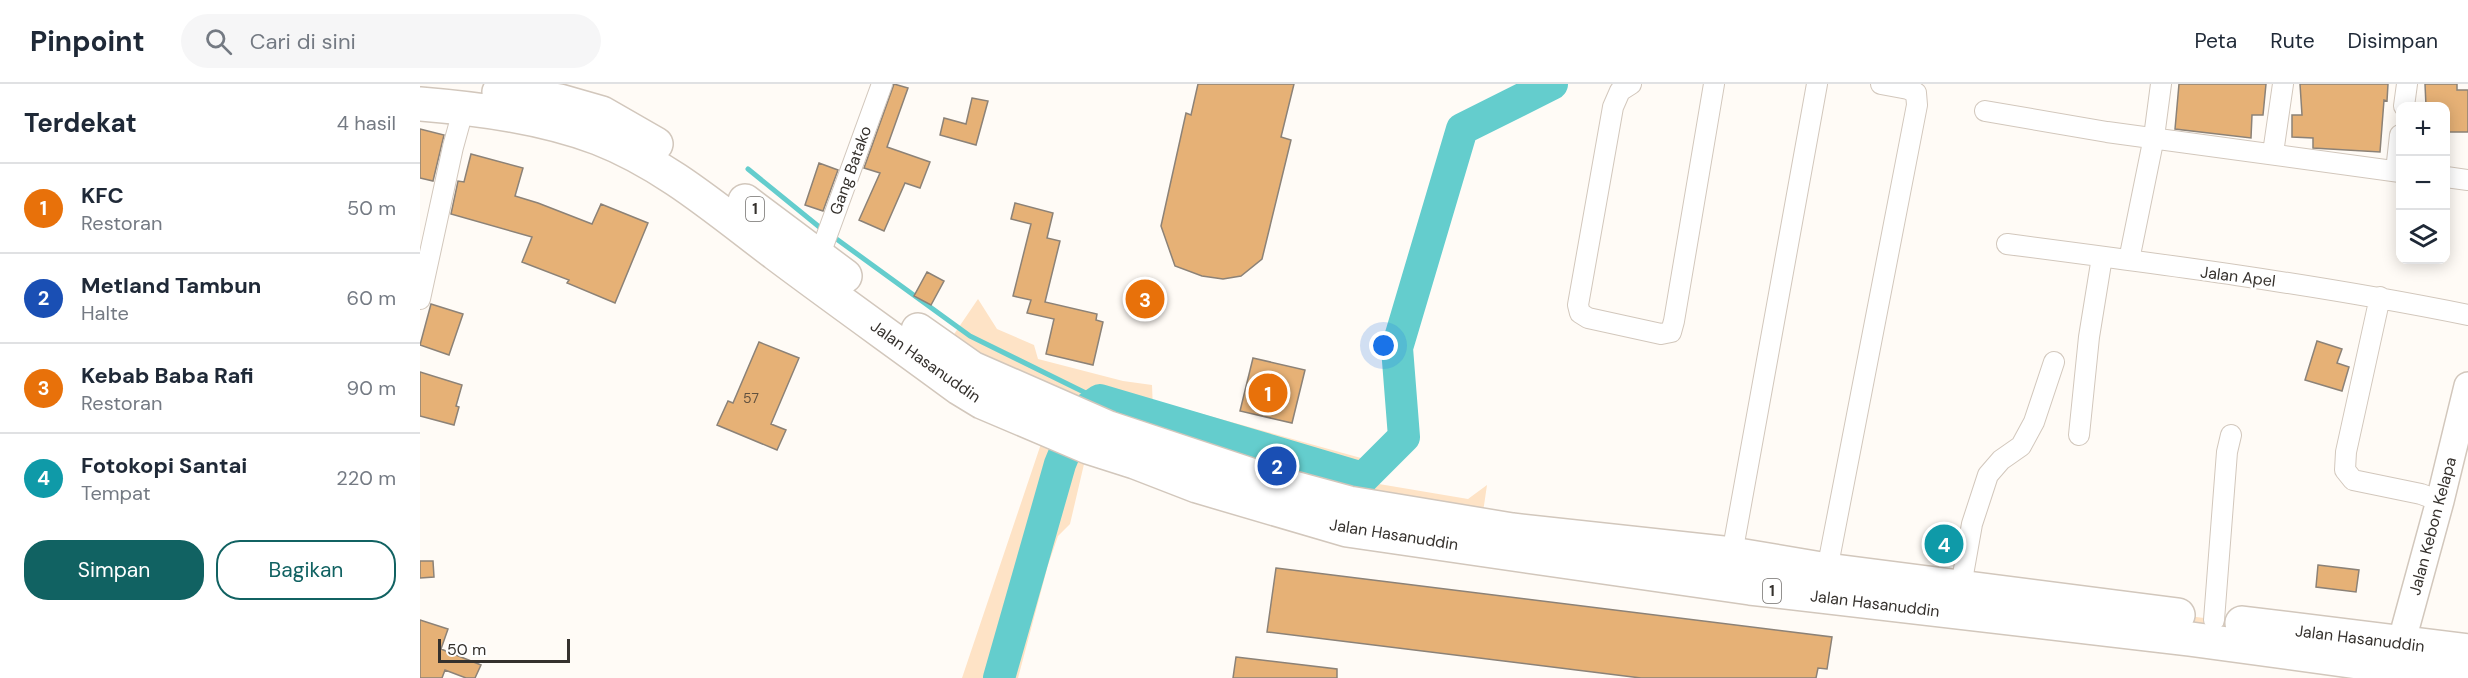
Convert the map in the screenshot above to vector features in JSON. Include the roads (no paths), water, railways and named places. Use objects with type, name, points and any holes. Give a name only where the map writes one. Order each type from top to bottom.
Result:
[{"type":"highway","name":"Jalan Hasanuddin","points":[[423,84],[518,94],[602,113],[720,183],[972,368],[1052,418]]},
{"type":"highway","name":"Jalan Hasanuddin","points":[[420,104],[464,107],[525,118],[597,138],[650,162],[707,201],[959,388],[982,402],[1052,418],[1099,437],[1349,503],[1512,530],[1733,545],[1827,570],[2214,620],[2398,654],[2468,677]]},
{"type":"highway","name":"Jalan Hasanuddin","points":[[1099,437],[1135,462],[1197,486],[1347,530],[1750,588],[2180,638],[2398,654],[2468,651]]},
{"type":"street","name":"Gang Batako","points":[[819,257],[882,84]]},
{"type":"street","points":[[1631,84],[1620,92],[1613,106],[1578,305],[1580,313],[1588,318],[1661,334],[1671,332],[1674,321],[1714,84]]},
{"type":"street","points":[[1733,545],[1817,84]]},
{"type":"street","points":[[1827,570],[1917,105],[1916,93],[1908,88],[1881,84]]},
{"type":"street","points":[[2128,260],[2154,137],[2161,84]]},
{"type":"street","points":[[2273,153],[2283,84]]},
{"type":"street","points":[[2405,102],[2407,84]]},
{"type":"street","points":[[420,299],[443,189],[464,107]]},
{"type":"street","points":[[1985,111],[2107,132],[2396,172]]},
{"type":"street","points":[[2450,178],[2468,180]]},
{"type":"street","name":"Jalan Apel","points":[[2007,244],[2278,280],[2468,315]]},
{"type":"street","points":[[2079,435],[2089,337],[2102,256]]},
{"type":"street","points":[[2380,297],[2346,452],[2345,470],[2352,480],[2421,494],[2440,501]]},
{"type":"street","points":[[1961,586],[1972,524],[1988,475],[2001,460],[2021,446],[2034,422],[2054,362]]},
{"type":"street","name":"Jalan Kebon Kelapa","points":[[2398,654],[2440,501],[2468,386]]},
{"type":"street","points":[[2214,620],[2227,452],[2231,435]]},
{"type":"waterway","points":[[999,678],[1060,464],[1081,413],[1100,400],[1363,478],[1404,437],[1397,348],[1462,129],[1552,84]]},
{"type":"waterway","points":[[748,169],[823,230]]},
{"type":"waterway","points":[[831,235],[970,336],[1100,400]]},
{"type":"place","name":"Kebab Baba Rafi","points":[[1145,299]]},
{"type":"place","name":"KFC","points":[[1268,393]]},
{"type":"place","name":"Metland Tambun","points":[[1277,466]]},
{"type":"place","name":"Fotokopi Santai","points":[[1944,544]]}]
